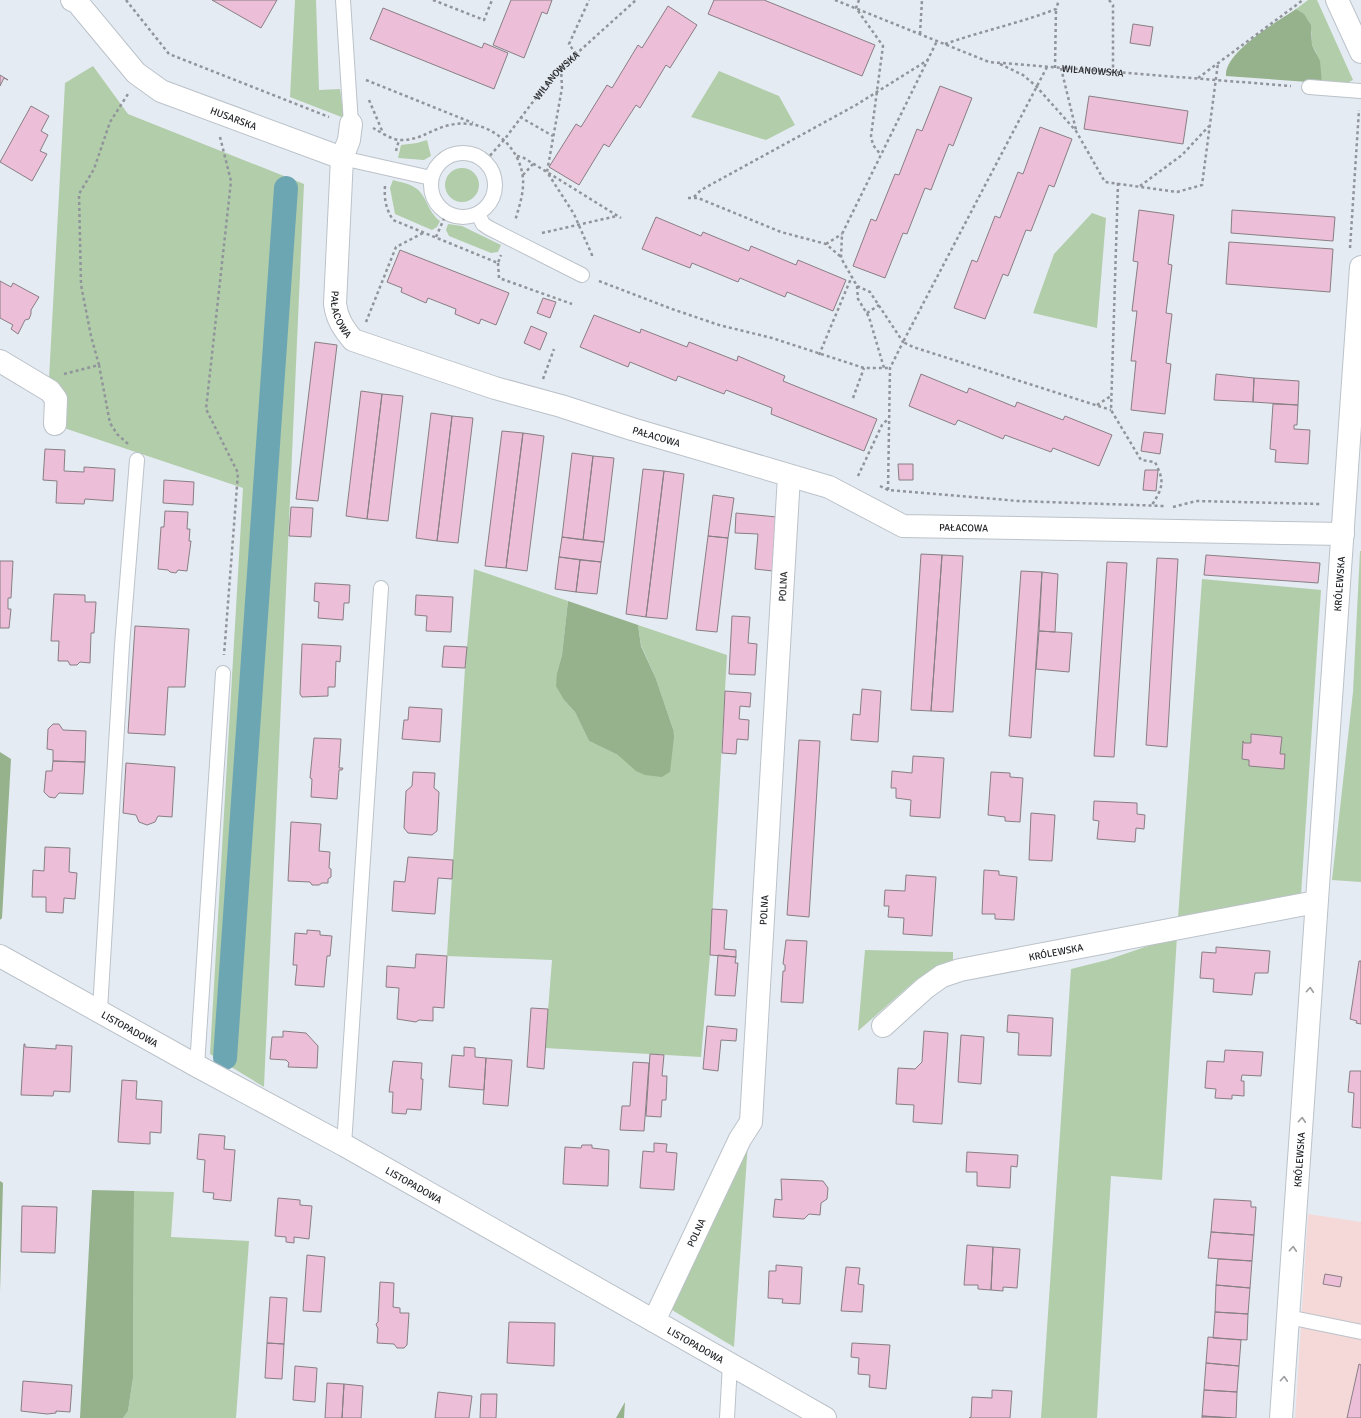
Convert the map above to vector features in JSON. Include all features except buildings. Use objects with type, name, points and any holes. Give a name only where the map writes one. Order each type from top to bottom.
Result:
[{"type":"street","name":"HUSARSKA","points":[[72,0],[77,2],[136,73],[161,91],[342,158]]},
{"type":"street","points":[[1337,0],[1361,52]]},
{"type":"street","name":"PAŁACOWA","points":[[351,124],[349,140],[342,158],[335,304],[338,318],[342,327],[353,340],[495,388],[561,406],[829,487],[904,526],[1343,534]]},
{"type":"street","name":"KRÓLEWSKA","points":[[1281,1418],[1361,267]]},
{"type":"street","points":[[0,361],[39,383],[50,391],[56,399],[55,424]]},
{"type":"street","name":"POLNA","points":[[654,1321],[740,1139],[751,1122],[789,476]]},
{"type":"street","name":"KRÓLEWSKA","points":[[883,1026],[925,988],[942,976],[960,970],[1316,902]]},
{"type":"street","name":"LISTOPADOWA","points":[[0,956],[100,1010],[197,1066],[344,1145],[825,1418]]},
{"type":"lane","points":[[344,0],[351,124]]},
{"type":"lane","points":[[1309,87],[1361,91]]},
{"type":"lane","points":[[461,153],[472,154],[486,160],[494,176],[496,186],[493,198],[487,207],[478,214],[469,218],[455,217],[446,214],[433,198],[430,188],[431,178],[437,166],[446,157],[461,153]]},
{"type":"lane","name":"HUSARSKA","points":[[342,158],[431,178]]},
{"type":"lane","points":[[478,214],[483,224],[489,228],[587,277]]},
{"type":"lane","points":[[100,1010],[122,645],[137,460]]},
{"type":"lane","points":[[344,1145],[381,588]]},
{"type":"lane","points":[[197,1066],[223,673]]},
{"type":"lane","points":[[1288,1317],[1361,1332]]},
{"type":"lane","points":[[727,1418],[730,1364]]},
{"type":"path","points":[[433,0],[484,20],[492,0]]},
{"type":"path","points":[[576,54],[569,44],[589,0]]},
{"type":"path","name":"WILANOWSKA","points":[[486,160],[504,140],[535,96],[560,68],[636,0]]},
{"type":"path","name":"WILANOWSKA","points":[[835,0],[989,62],[999,64],[1309,87]]},
{"type":"path","points":[[842,0],[845,4]]},
{"type":"path","points":[[859,0],[856,8],[883,46],[871,136],[873,145],[881,155]]},
{"type":"path","points":[[920,34],[922,0]]},
{"type":"path","points":[[1055,68],[1056,8],[1059,0]]},
{"type":"path","points":[[1109,0],[1113,5],[1113,72]]},
{"type":"path","points":[[1198,78],[1303,0]]},
{"type":"path","points":[[945,44],[987,30],[1031,18],[1056,8]]},
{"type":"path","points":[[841,258],[842,234],[937,41]]},
{"type":"path","points":[[694,197],[701,190],[877,92],[928,60]]},
{"type":"path","points":[[999,64],[1023,75],[1036,86],[1076,131],[1105,182],[1178,192],[1202,185],[1218,63]]},
{"type":"path","points":[[888,490],[890,368],[1047,67]]},
{"type":"path","points":[[560,68],[562,88],[547,172],[578,224],[592,255],[590,275],[587,277],[672,310],[719,325],[772,338],[819,355],[864,368],[890,368]]},
{"type":"path","points":[[1061,68],[1076,131]]},
{"type":"path","points":[[360,78],[475,124]]},
{"type":"path","points":[[368,98],[383,133]]},
{"type":"path","points":[[117,109],[110,122],[94,169],[79,194],[81,285],[90,336],[99,365],[110,423],[117,434],[128,444],[137,460]]},
{"type":"path","points":[[213,110],[231,182],[206,409],[238,473],[223,673]]},
{"type":"path","points":[[520,117],[553,136]]},
{"type":"path","points":[[1140,186],[1182,155],[1210,126]]},
{"type":"path","points":[[399,140],[384,193],[387,211],[393,220],[498,262]]},
{"type":"path","points":[[517,156],[534,164],[621,218]]},
{"type":"path","points":[[523,176],[534,164]]},
{"type":"path","points":[[1118,183],[1111,410],[1141,460],[1155,462],[1162,476],[1162,489],[1152,505]]},
{"type":"path","points":[[688,198],[694,197],[781,232],[826,244],[841,258],[857,286],[858,299],[866,313],[884,368]]},
{"type":"path","points":[[436,237],[446,214]]},
{"type":"path","points":[[572,304],[498,278],[498,262],[505,246],[513,241],[578,224],[618,216]]},
{"type":"path","points":[[366,322],[396,246],[424,232]]},
{"type":"path","points":[[826,244],[842,234]]},
{"type":"path","points":[[819,355],[852,276]]},
{"type":"path","points":[[857,286],[870,292],[903,342],[913,347],[1111,410]]},
{"type":"path","points":[[866,313],[879,305]]},
{"type":"path","points":[[363,320],[374,325]]},
{"type":"path","points":[[542,382],[554,349]]},
{"type":"path","points":[[39,383],[66,373],[99,365]]},
{"type":"path","points":[[853,398],[864,368]]},
{"type":"path","points":[[1097,405],[1111,396]]},
{"type":"path","points":[[857,478],[882,425],[889,419]]},
{"type":"path","points":[[851,476],[863,480]]},
{"type":"path","points":[[874,483],[888,490],[1018,501],[1174,507],[1196,501],[1328,504]]},
{"type":"shaded area","points":[[1308,1214],[1361,1222],[1361,1418],[1295,1418]]},
{"type":"green space","points":[[295,0],[316,0],[319,90],[340,89],[344,118],[290,97]]},
{"type":"green space","points":[[1308,0],[1317,0],[1353,80],[1343,85],[1322,83],[1316,52],[1312,45],[1312,33],[1308,20],[1296,9]]},
{"type":"green space","points":[[1296,9],[1304,14],[1311,25],[1312,45],[1320,61],[1322,83],[1226,76],[1228,67],[1233,57],[1242,48],[1253,38]]},
{"type":"green space","points":[[93,66],[128,114],[304,184],[264,1087],[210,1054],[243,488],[61,427],[49,379],[65,83]]},
{"type":"green space","points":[[719,71],[779,96],[795,125],[766,140],[691,117]]},
{"type":"green space","points":[[427,140],[431,156],[424,160],[398,158],[401,145]]},
{"type":"green space","points":[[462,168],[474,173],[479,185],[474,197],[462,202],[450,197],[445,185],[450,173]]},
{"type":"green space","points":[[393,180],[409,184],[422,194],[432,213],[440,221],[437,227],[432,230],[395,214],[390,188]]},
{"type":"green space","points":[[1092,213],[1106,218],[1097,328],[1033,313],[1054,254]]},
{"type":"green space","points":[[448,224],[462,226],[501,245],[498,252],[491,253],[449,236],[446,230]]},
{"type":"green space","points":[[1360,551],[1361,882],[1332,880],[1353,692]]},
{"type":"green space","points":[[474,569],[568,601],[562,655],[557,673],[564,700],[575,712],[589,741],[618,755],[673,729],[656,679],[641,645],[638,625],[727,655],[710,955],[701,1057],[545,1048],[552,960],[447,956],[465,668]]},
{"type":"green space","points":[[1202,579],[1321,590],[1301,895],[1178,918]]},
{"type":"green space","points":[[568,601],[638,625],[641,646],[656,679],[673,729],[674,737],[670,772],[662,777],[645,775],[636,771],[618,755],[589,741],[575,712],[564,700],[556,686],[557,673],[562,655]]},
{"type":"green space","points":[[0,752],[11,759],[2,918],[0,920]]},
{"type":"green space","points":[[1177,936],[1162,1180],[1111,1176],[1097,1418],[1041,1418],[1071,969],[1107,960]]},
{"type":"green space","points":[[865,950],[953,952],[953,964],[935,969],[916,980],[858,1031]]},
{"type":"green space","points":[[748,1142],[734,1347],[672,1310],[672,1304]]},
{"type":"green space","points":[[0,1181],[3,1183],[0,1292]]},
{"type":"green space","points":[[92,1190],[134,1191],[133,1378],[128,1411],[123,1418],[80,1418]]},
{"type":"green space","points":[[134,1191],[174,1192],[171,1237],[249,1241],[236,1418],[123,1418],[128,1411],[133,1378]]},
{"type":"green space","points":[[625,1402],[624,1418],[616,1418]]},
{"type":"waterway","points":[[225,1058],[286,188]]}]
